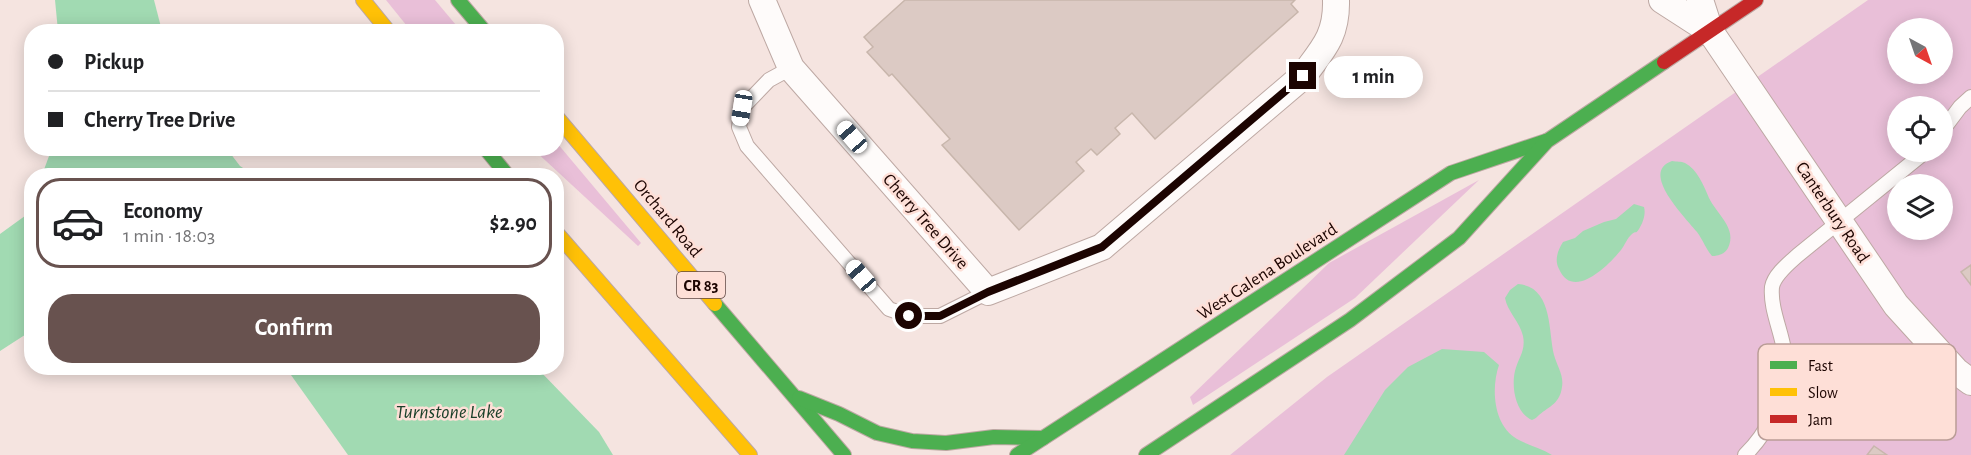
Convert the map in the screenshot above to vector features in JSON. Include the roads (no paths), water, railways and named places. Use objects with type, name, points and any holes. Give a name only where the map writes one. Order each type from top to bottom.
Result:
[{"type":"main road","points":[[363,0],[382,24]]},
{"type":"main road","points":[[458,0],[478,24]]},
{"type":"main road","name":"West Galena Boulevard","points":[[1146,455],[1350,320],[1459,238],[1547,141],[1756,0]]},
{"type":"main road","name":"Orchard Road","points":[[564,125],[844,455]]},
{"type":"main road","name":"West Galena Boulevard","points":[[1017,455],[1451,172],[1547,141]]},
{"type":"main road","points":[[492,156],[501,168]]},
{"type":"main road","points":[[564,241],[746,452]]},
{"type":"main road","points":[[796,397],[839,414],[877,433],[912,441],[946,443],[994,437],[1043,438]]},
{"type":"street","name":"Cherry Tree Drive","points":[[762,0],[791,68],[988,292]]},
{"type":"street","points":[[988,292],[1102,247],[1303,76],[1325,47],[1332,31],[1335,23],[1336,0]]},
{"type":"street","points":[[1662,0],[1710,31]]},
{"type":"street","points":[[1700,0],[1710,31]]},
{"type":"street","name":"Canterbury Road","points":[[1710,31],[1896,304],[1932,344]]},
{"type":"street","name":"Canterbury Road","points":[[1956,371],[1971,382]]},
{"type":"lane","points":[[791,68],[769,80],[742,108],[739,127],[747,146],[889,309],[909,316],[940,316],[988,292]]},
{"type":"lane","points":[[1953,116],[1971,98]]},
{"type":"lane","points":[[1782,344],[1774,310],[1772,285],[1781,271],[1839,220],[1912,162]]},
{"type":"lane","points":[[1745,455],[1758,440]]},
{"type":"water","points":[[55,0],[154,0],[160,24],[57,24]]},
{"type":"water","points":[[49,156],[232,156],[243,168],[45,168]]},
{"type":"water","points":[[1672,161],[1683,162],[1693,169],[1700,178],[1712,204],[1725,222],[1730,241],[1727,250],[1723,253],[1712,256],[1697,232],[1668,195],[1660,175],[1663,167]]},
{"type":"water","points":[[1634,204],[1644,207],[1643,221],[1638,231],[1630,236],[1615,257],[1599,271],[1581,281],[1573,282],[1565,278],[1557,262],[1558,252],[1563,242],[1575,238],[1583,231],[1616,219]]},
{"type":"water","points":[[24,217],[24,336],[0,351],[0,234]]},
{"type":"water","points":[[1518,284],[1538,293],[1543,301],[1547,311],[1554,355],[1562,378],[1561,392],[1557,401],[1532,420],[1522,412],[1514,392],[1515,371],[1524,341],[1505,298]]},
{"type":"water","points":[[1442,349],[1484,352],[1499,365],[1495,395],[1503,425],[1517,439],[1552,455],[1344,455],[1385,390],[1408,367]]},
{"type":"water","name":"Turnstone Lake","points":[[291,375],[544,375],[599,432],[613,455],[348,455]]}]
